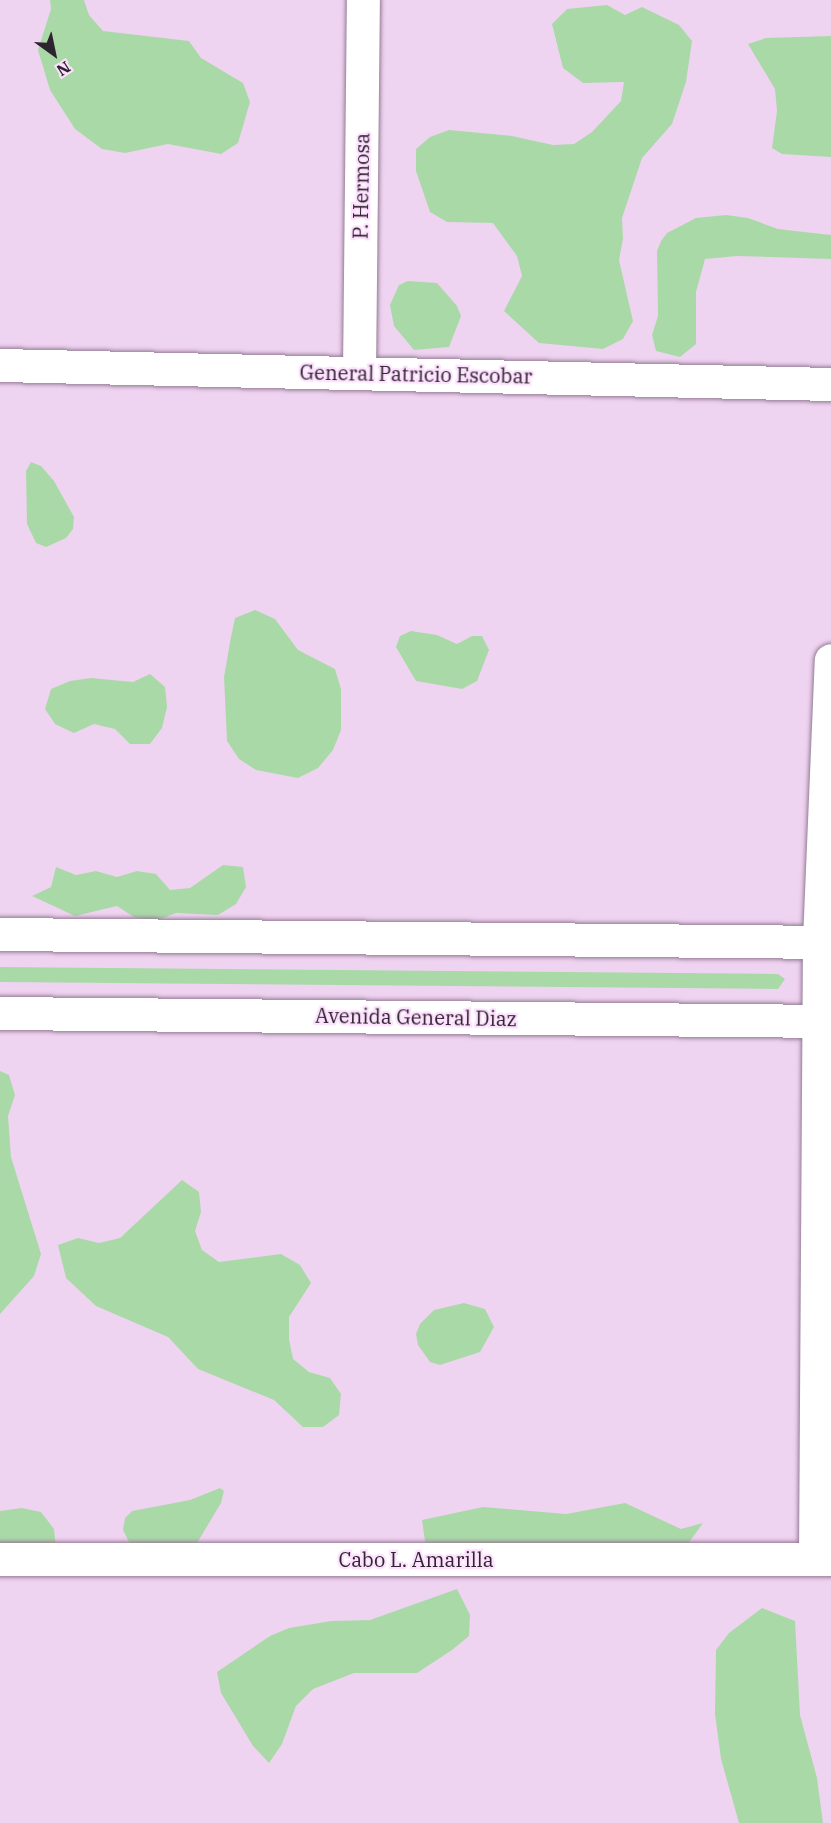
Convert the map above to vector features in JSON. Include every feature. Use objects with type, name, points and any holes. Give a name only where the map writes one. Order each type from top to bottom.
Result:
[{"type":"street","name":"P. Hermosa","points":[[359,372],[363,0]]},
{"type":"street","name":"General Patricio Escobar","points":[[0,365],[831,384]]},
{"type":"street","points":[[823,1558],[825,941],[831,660]]},
{"type":"street","points":[[0,934],[825,941]]},
{"type":"street","name":"Avenida General Diaz","points":[[0,1013],[825,1021]]},
{"type":"street","name":"Cabo L. Amarilla","points":[[0,1559],[823,1558]]},
{"type":"green space","points":[[50,0],[84,0],[89,15],[103,31],[189,41],[201,58],[243,83],[250,102],[238,143],[221,154],[168,144],[125,153],[102,149],[75,129],[50,90],[38,50],[51,9]]},
{"type":"green space","points":[[607,5],[625,15],[642,7],[679,25],[692,41],[686,82],[672,124],[642,158],[622,218],[623,239],[619,260],[633,321],[623,339],[603,349],[539,343],[504,311],[522,276],[517,256],[493,223],[447,222],[430,212],[416,171],[416,149],[430,137],[449,130],[512,136],[553,145],[574,144],[592,132],[621,101],[624,82],[583,83],[563,68],[552,24],[567,9]]},
{"type":"green space","points":[[831,36],[831,157],[782,154],[772,148],[777,111],[775,89],[748,44],[766,38]]},
{"type":"green space","points":[[726,215],[748,218],[778,229],[831,235],[831,259],[737,256],[705,259],[696,292],[696,344],[680,357],[656,351],[652,335],[658,316],[657,251],[661,241],[667,233],[696,218]]},
{"type":"green space","points":[[408,281],[437,283],[457,306],[461,316],[449,347],[414,350],[394,326],[390,305],[399,285]]},
{"type":"green space","points":[[31,462],[41,466],[54,481],[74,517],[73,529],[66,538],[46,547],[36,543],[27,524],[26,471]]},
{"type":"green space","points":[[255,610],[275,619],[298,650],[335,669],[341,689],[341,730],[333,750],[318,768],[298,778],[256,770],[239,759],[227,741],[224,677],[235,618]]},
{"type":"green space","points":[[411,631],[437,635],[457,644],[472,636],[482,636],[489,650],[477,681],[462,689],[416,681],[396,647],[400,636]]},
{"type":"green space","points":[[150,674],[165,687],[167,707],[162,728],[150,744],[130,744],[115,729],[94,724],[74,733],[55,724],[45,709],[51,689],[70,681],[91,678],[133,682]]},
{"type":"green space","points":[[223,865],[243,867],[246,887],[236,904],[218,915],[176,913],[155,921],[134,917],[117,906],[75,916],[32,896],[51,887],[56,867],[76,875],[96,871],[117,877],[137,871],[156,874],[170,890],[190,888]]},
{"type":"green space","points":[[0,967],[778,974],[785,979],[778,989],[0,982]]},
{"type":"green space","points":[[0,1071],[9,1075],[15,1095],[8,1116],[11,1157],[41,1254],[34,1276],[0,1314]]},
{"type":"green space","points":[[182,1180],[199,1192],[201,1212],[195,1231],[202,1250],[219,1262],[281,1254],[300,1265],[311,1283],[289,1317],[289,1339],[293,1359],[309,1372],[330,1378],[341,1394],[339,1415],[323,1427],[303,1427],[274,1400],[198,1369],[168,1337],[96,1306],[66,1278],[58,1245],[78,1238],[99,1243],[120,1238]]},
{"type":"green space","points":[[464,1303],[485,1309],[494,1327],[480,1352],[440,1365],[430,1362],[418,1345],[416,1334],[420,1324],[434,1310]]},
{"type":"green space","points":[[220,1488],[224,1491],[221,1503],[197,1543],[131,1546],[123,1530],[125,1518],[132,1511],[190,1500]]},
{"type":"green space","points":[[625,1503],[681,1529],[703,1523],[677,1559],[438,1558],[425,1541],[422,1520],[483,1507],[566,1514]]},
{"type":"green space","points":[[22,1508],[41,1512],[54,1529],[56,1549],[0,1555],[0,1511]]},
{"type":"green space","points":[[457,1589],[470,1615],[469,1636],[417,1673],[354,1673],[313,1689],[296,1706],[282,1744],[269,1763],[253,1746],[221,1693],[217,1672],[270,1636],[289,1628],[331,1621],[370,1620]]},
{"type":"green space","points":[[762,1608],[795,1621],[800,1715],[817,1778],[823,1823],[739,1823],[721,1759],[715,1714],[716,1650],[729,1633]]}]
